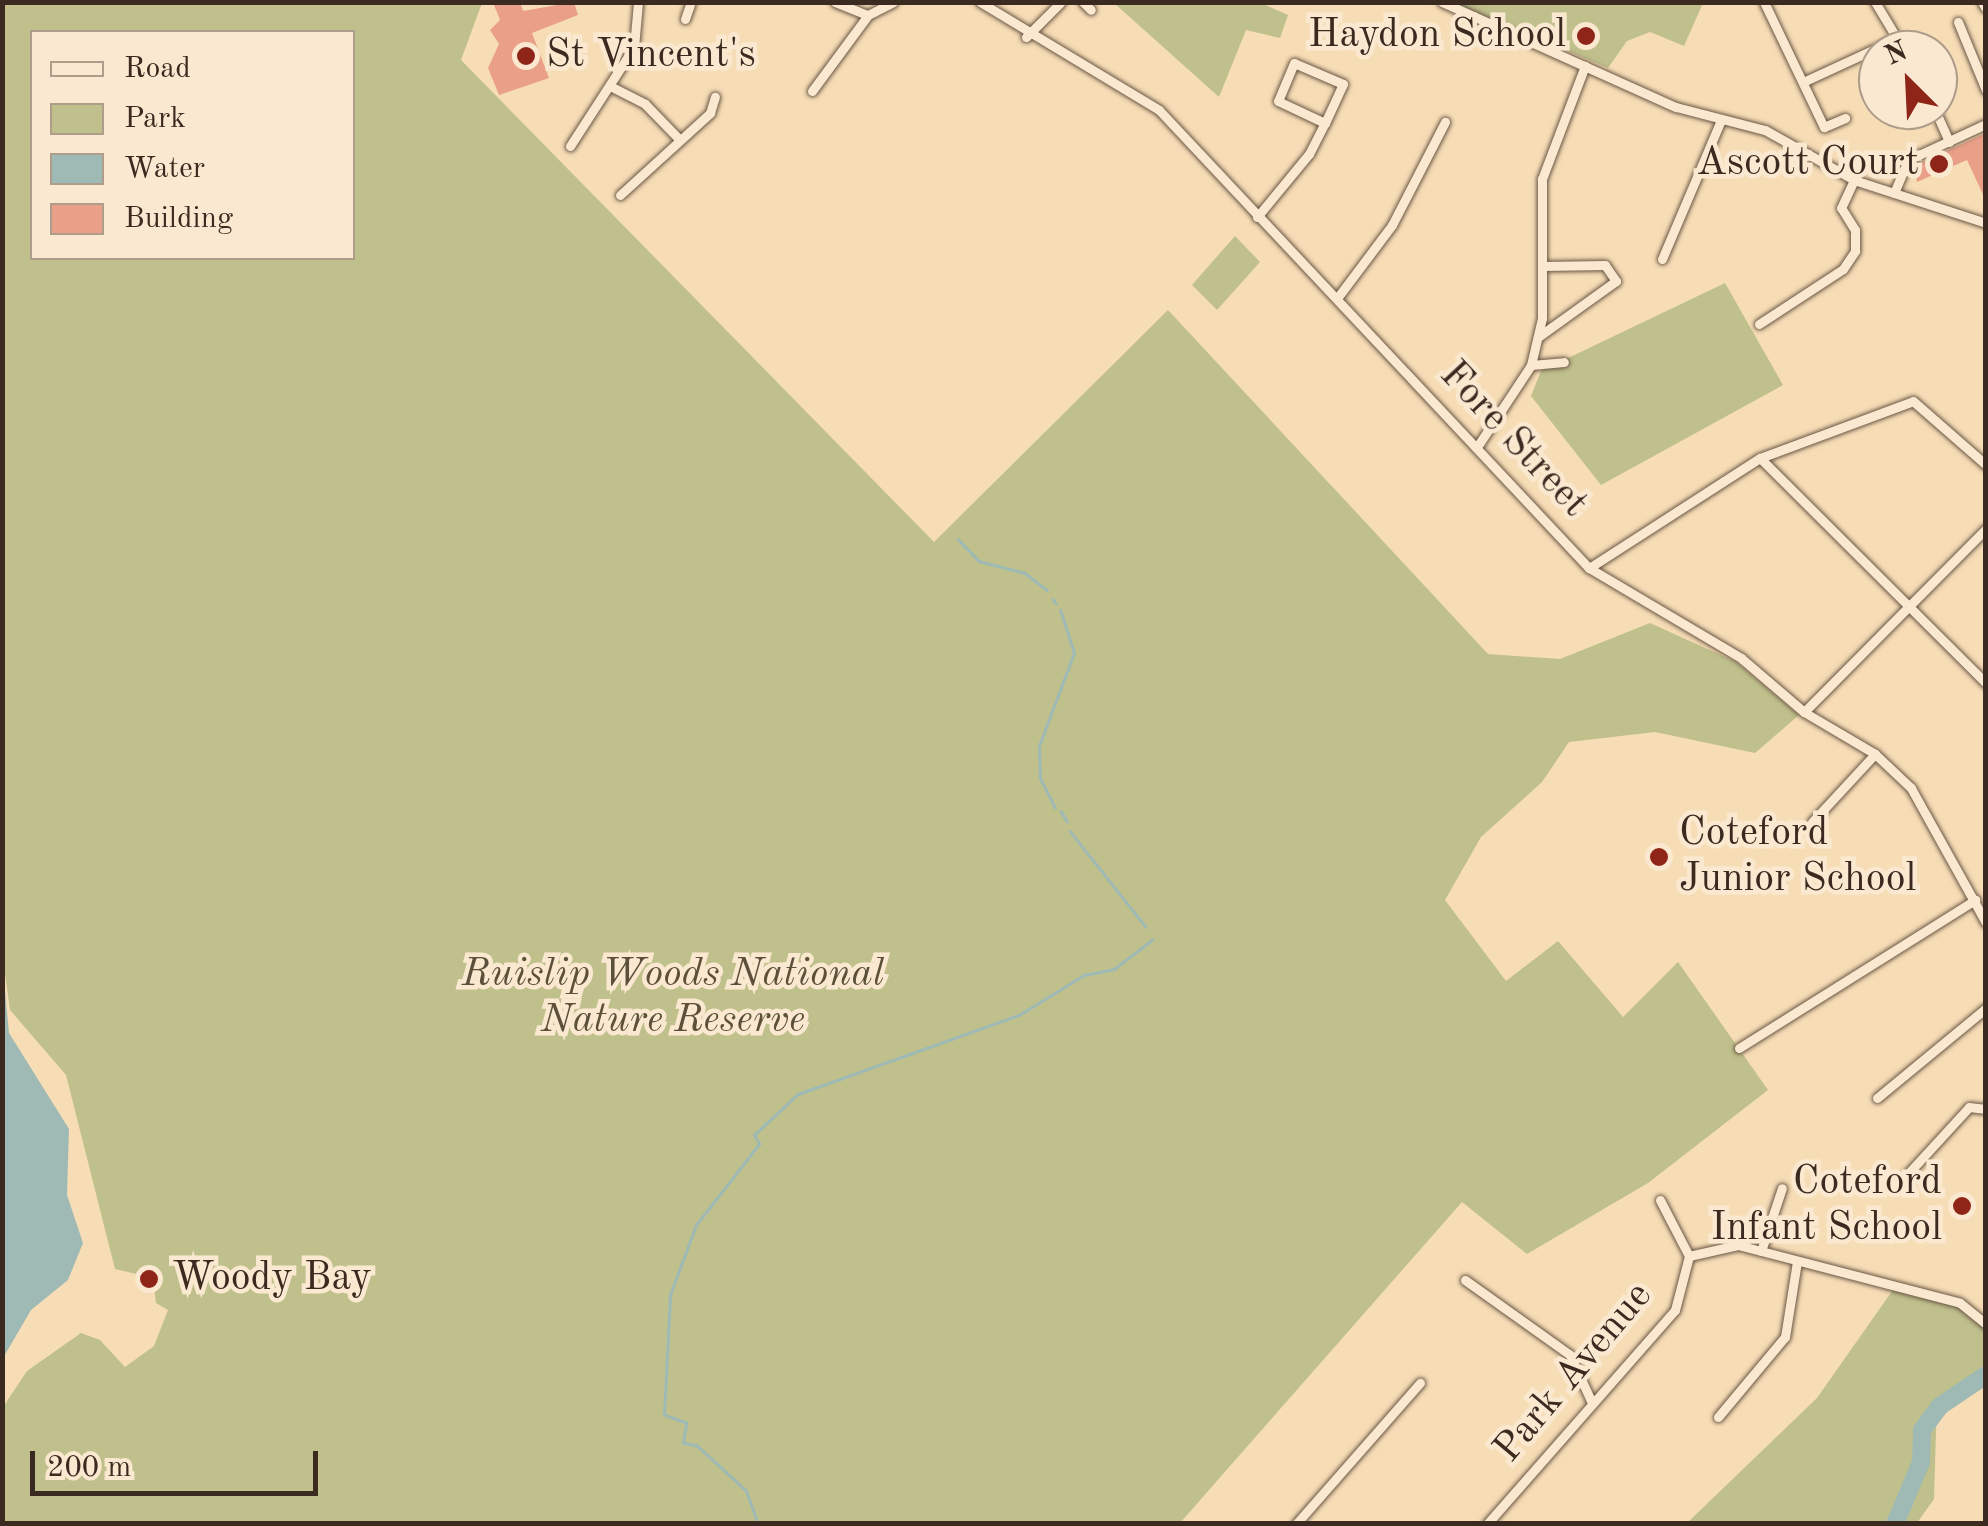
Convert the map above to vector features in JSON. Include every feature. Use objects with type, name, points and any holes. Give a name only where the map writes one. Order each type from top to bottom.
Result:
[{"type":"street","points":[[570,146],[612,88],[634,47],[638,2]]},
{"type":"street","points":[[685,19],[691,2]]},
{"type":"street","points":[[835,2],[868,15]]},
{"type":"street","points":[[812,92],[868,15],[893,2]]},
{"type":"street","name":"Fore Street","points":[[980,2],[1026,37],[1159,110],[1257,217],[1479,444],[1590,568],[1741,658],[1804,712],[1874,754],[1911,788],[1986,923]]},
{"type":"street","points":[[1026,37],[1061,2]]},
{"type":"street","points":[[1442,2],[1584,66],[1722,120],[1765,130],[1854,180],[1986,224]]},
{"type":"street","points":[[1764,2],[1824,127],[1845,118]]},
{"type":"street","points":[[1875,2],[1891,30]]},
{"type":"street","points":[[1958,22],[1986,90]]},
{"type":"street","points":[[1803,82],[1858,57]]},
{"type":"street","points":[[1257,217],[1325,123],[1343,84],[1294,63],[1278,101],[1325,123]]},
{"type":"street","points":[[1479,444],[1531,365],[1538,337],[1543,266],[1542,179],[1584,66]]},
{"type":"street","points":[[612,88],[644,104],[680,140]]},
{"type":"street","points":[[620,196],[710,113],[715,96]]},
{"type":"street","points":[[1662,259],[1722,120]]},
{"type":"street","points":[[1338,297],[1406,202],[1445,122]]},
{"type":"street","points":[[1894,193],[1908,160],[1986,124]]},
{"type":"street","points":[[1944,130],[1949,142]]},
{"type":"street","points":[[1758,324],[1843,269],[1855,251],[1855,230],[1841,208],[1854,180]]},
{"type":"street","points":[[1538,337],[1616,281],[1606,265],[1543,266]]},
{"type":"street","points":[[1531,365],[1564,362]]},
{"type":"street","points":[[1590,568],[1760,458],[1914,402],[1986,464]]},
{"type":"street","points":[[1760,458],[1906,609],[1986,683]]},
{"type":"street","points":[[1804,712],[1986,530]]},
{"type":"street","points":[[1812,822],[1874,754]]},
{"type":"street","points":[[1739,1048],[1975,900]]},
{"type":"street","points":[[1877,1098],[1986,1008]]},
{"type":"street","points":[[1904,1178],[1970,1107],[1986,1109]]},
{"type":"street","points":[[1761,1252],[1782,1188]]},
{"type":"street","name":"Park Avenue","points":[[1487,1524],[1675,1310],[1689,1256],[1660,1200]]},
{"type":"street","points":[[1689,1256],[1706,1247],[1761,1252],[1960,1304],[1986,1324]]},
{"type":"street","points":[[1718,1417],[1785,1336],[1798,1262]]},
{"type":"street","points":[[1465,1280],[1570,1354],[1592,1403]]},
{"type":"street","points":[[1296,1524],[1420,1383]]},
{"type":"green space","name":"Ruislip Woods National Nature Reserve","points":[[3,3],[482,3],[461,60],[934,542],[1168,310],[1488,654],[1560,659],[1650,623],[1736,662],[1799,715],[1755,753],[1655,732],[1569,742],[1542,782],[1481,837],[1445,900],[1506,981],[1558,941],[1623,1017],[1678,962],[1768,1090],[1648,1183],[1527,1254],[1462,1202],[1180,1523],[3,1524],[3,1407],[27,1371],[81,1333],[100,1340],[125,1367],[154,1346],[168,1310],[156,1303],[153,1278],[115,1269],[66,1075],[10,1010],[3,959]]},
{"type":"green space","points":[[1114,3],[1261,3],[1288,15],[1280,38],[1246,30],[1219,97]]},
{"type":"green space","name":"Haydon School","points":[[1455,3],[1703,3],[1684,46],[1650,32],[1627,41],[1608,68]]},
{"type":"green space","points":[[1235,236],[1260,262],[1217,310],[1192,285]]},
{"type":"green space","points":[[1725,283],[1783,385],[1601,485],[1531,396],[1541,371]]},
{"type":"green space","points":[[1895,1287],[1960,1303],[1985,1324],[1985,1369],[1937,1398],[1934,1499],[1917,1523],[1686,1524],[1817,1398]]},
{"type":"water","points":[[2,959],[9,1033],[69,1129],[67,1195],[83,1243],[68,1280],[31,1310],[3,1358]]},
{"type":"building","name":"St Vincent's","points":[[520,2],[523,11],[574,2],[578,15],[532,33],[549,78],[499,95],[488,68],[499,44],[490,30],[500,20],[494,5]]},
{"type":"building","points":[[1986,133],[1986,201],[1967,160],[1917,182],[1914,166]]},
{"type":"waterway","points":[[958,539],[979,561],[1025,573],[1047,590]]},
{"type":"waterway","points":[[1053,599],[1056,603]]},
{"type":"waterway","points":[[1055,808],[1040,778],[1039,746],[1074,653],[1060,610]]},
{"type":"waterway","points":[[1061,811],[1067,821]]},
{"type":"waterway","points":[[1070,831],[1146,927]]},
{"type":"waterway","points":[[758,1524],[746,1491],[697,1446],[683,1443],[686,1423],[664,1415],[670,1295],[696,1225],[759,1144],[754,1135],[798,1094],[1019,1015],[1084,975],[1114,969],[1152,940]]},
{"type":"waterway","points":[[1895,1524],[1921,1462],[1922,1430],[1940,1406],[1986,1375]]},
{"type":"place","name":"Haydon School","points":[[1586,36]]},
{"type":"place","name":"St Vincent's","points":[[526,56]]},
{"type":"place","name":"Ascott Court","points":[[1939,164]]},
{"type":"place","name":"Coteford Junior School","points":[[1659,857]]},
{"type":"place","name":"Coteford Infant School","points":[[1962,1206]]},
{"type":"place","name":"Woody Bay","points":[[149,1279]]}]
